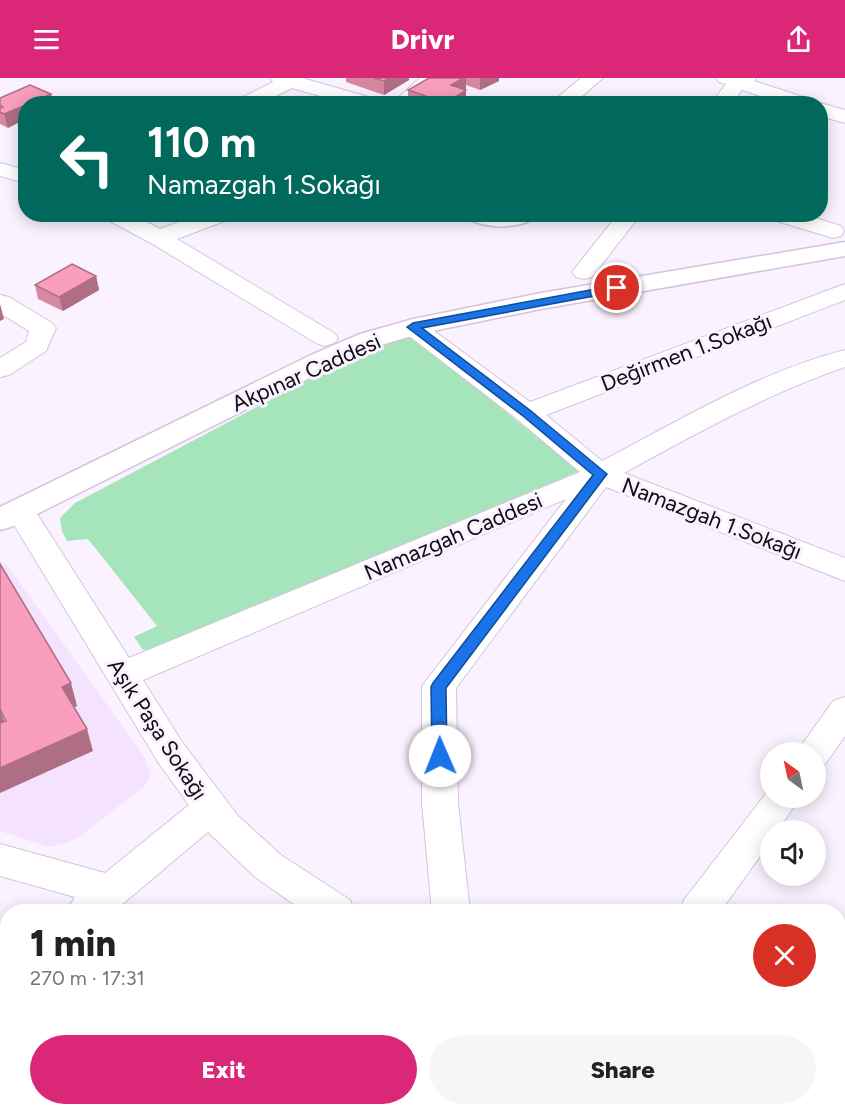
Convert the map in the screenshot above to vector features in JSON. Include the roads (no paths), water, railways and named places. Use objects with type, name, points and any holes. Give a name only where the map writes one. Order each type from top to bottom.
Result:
[{"type":"main road","name":"Akpınar Caddesi","points":[[7,508],[325,338],[363,321],[404,309],[585,272],[784,237],[841,237]]},
{"type":"main road","name":"Akpınar Caddesi","points":[[7,508],[369,340],[413,327],[841,237]]},
{"type":"street","points":[[411,96],[432,78]]},
{"type":"street","points":[[570,96],[593,78]]},
{"type":"street","points":[[257,96],[285,79],[344,96]]},
{"type":"street","points":[[726,96],[737,79],[783,96]]},
{"type":"street","points":[[828,112],[845,117]]},
{"type":"street","points":[[0,169],[18,175]]},
{"type":"street","points":[[129,222],[325,338]]},
{"type":"street","points":[[159,238],[201,222]]},
{"type":"street","points":[[585,272],[624,222]]},
{"type":"street","points":[[800,222],[841,237]]},
{"type":"street","name":"Değirmen 1.Sokağı","points":[[527,413],[845,291]]},
{"type":"street","points":[[0,302],[43,328],[37,346],[0,369]]},
{"type":"street","name":"Namazgah 1.Sokağı","points":[[413,327],[527,413],[600,474],[845,570]]},
{"type":"street","name":"Namazgah Caddesi","points":[[122,675],[600,474],[736,401],[793,376],[845,358]]},
{"type":"street","points":[[450,904],[440,803],[439,687],[600,474]]},
{"type":"street","name":"Aşık Paşa Sokağı","points":[[7,508],[122,675],[170,752],[225,826],[268,866],[324,904]]},
{"type":"street","points":[[822,742],[845,710]]},
{"type":"street","points":[[0,860],[97,901],[211,808]]},
{"type":"street","points":[[704,904],[774,808]]},
{"type":"lane","points":[[485,222],[505,225],[520,222]]}]
